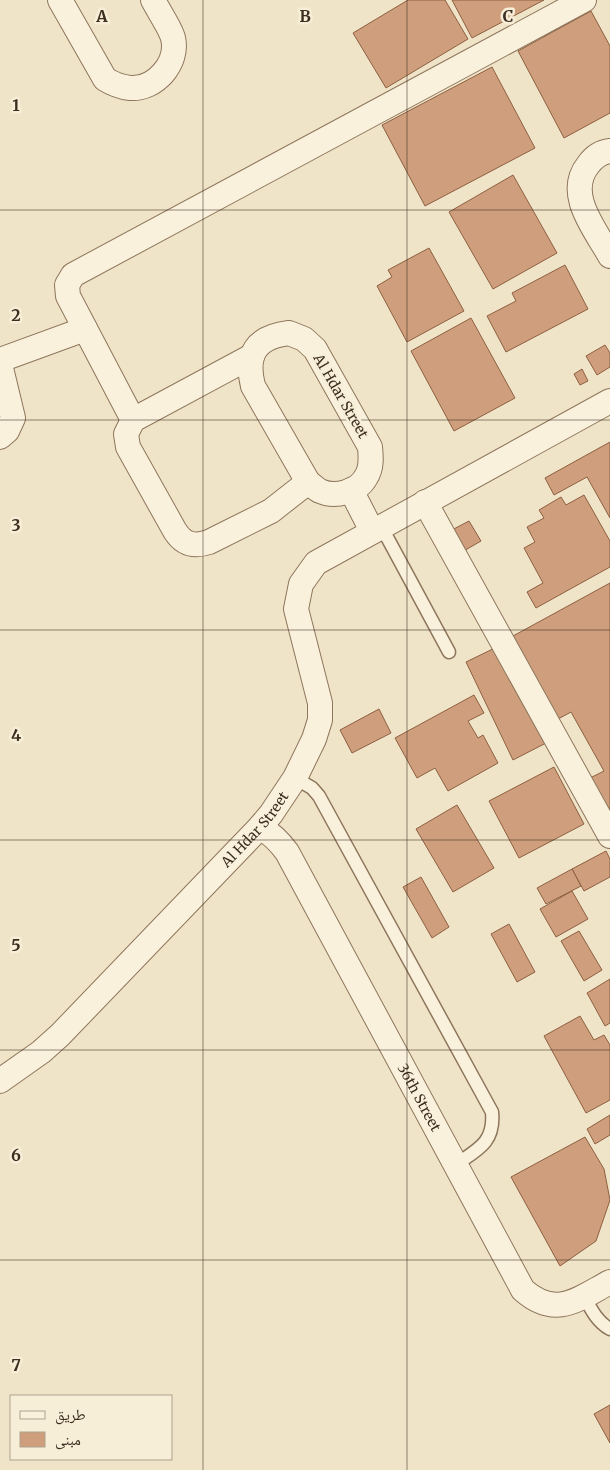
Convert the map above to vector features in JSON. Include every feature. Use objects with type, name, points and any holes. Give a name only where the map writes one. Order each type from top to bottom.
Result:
[{"type":"street","points":[[60,0],[105,79],[118,86],[132,88],[147,85],[159,78],[168,66],[173,53],[173,38],[153,0]]},
{"type":"street","points":[[308,482],[271,511],[209,542],[191,545],[179,538],[128,447],[126,434],[133,420],[67,290],[69,279],[73,275],[584,0]]},
{"type":"street","points":[[610,151],[606,151],[592,160],[582,172],[578,188],[581,204],[610,256]]},
{"type":"street","points":[[0,437],[8,431],[13,418],[0,362],[86,329]]},
{"type":"street","name":"Al Hdar Street","points":[[133,420],[252,356],[261,343],[274,335],[289,333],[304,338],[315,349],[370,447],[372,462],[366,478],[351,490]]},
{"type":"street","points":[[252,356],[249,371],[253,386],[308,482],[320,491],[337,495],[351,490],[376,528]]},
{"type":"street","name":"Al Hdar Street","points":[[0,1080],[21,1068],[60,1035],[260,827],[295,778],[314,739],[320,720],[320,703],[296,610],[301,584],[316,563],[376,528],[610,401]]},
{"type":"street","points":[[425,502],[610,836]]},
{"type":"street","name":"36th Street","points":[[260,827],[270,832],[287,852],[523,1290],[532,1298],[544,1304],[567,1304],[610,1282]]},
{"type":"lane","points":[[376,528],[449,652]]},
{"type":"lane","points":[[295,778],[312,788],[319,796],[492,1112],[492,1132],[487,1140],[481,1148],[455,1165]]},
{"type":"lane","points":[[584,1296],[596,1317],[610,1329]]},
{"type":"building","points":[[408,0],[445,0],[468,39],[386,88],[353,33]]},
{"type":"building","points":[[452,0],[544,0],[472,38]]},
{"type":"building","points":[[591,11],[610,46],[610,113],[564,138],[518,51]]},
{"type":"building","points":[[492,67],[535,148],[425,206],[382,125]]},
{"type":"building","points":[[513,175],[557,253],[493,289],[449,212]]},
{"type":"building","points":[[429,248],[464,311],[407,342],[377,286],[392,277],[388,270]]},
{"type":"building","points":[[565,265],[588,309],[506,352],[487,316],[516,301],[512,293]]},
{"type":"building","points":[[471,318],[515,398],[454,431],[411,351]]},
{"type":"building","points":[[605,345],[610,353],[610,367],[597,375],[586,356]]},
{"type":"building","points":[[582,369],[588,381],[580,385],[574,374]]},
{"type":"building","points":[[610,442],[610,518],[587,477],[554,495],[545,478]]},
{"type":"building","points":[[584,495],[610,541],[610,567],[536,608],[527,592],[543,583],[524,548],[535,542],[527,527],[544,518],[539,510],[561,497],[566,505]]},
{"type":"building","points":[[469,521],[481,541],[462,552],[450,531]]},
{"type":"building","points":[[610,583],[610,827],[588,779],[604,771],[571,712],[558,719],[513,636]]},
{"type":"building","points":[[501,645],[548,742],[513,760],[466,662]]},
{"type":"building","points":[[474,695],[484,713],[468,721],[478,738],[483,735],[498,763],[448,791],[435,768],[417,778],[395,738]]},
{"type":"building","points":[[379,709],[391,733],[352,753],[340,730]]},
{"type":"building","points":[[554,767],[584,824],[519,858],[489,801]]},
{"type":"building","points":[[457,805],[494,868],[453,892],[416,829]]},
{"type":"building","points":[[606,851],[610,859],[610,877],[584,891],[572,869]]},
{"type":"building","points":[[572,869],[581,886],[546,904],[537,888]]},
{"type":"building","points":[[421,877],[449,927],[432,938],[403,887]]},
{"type":"building","points":[[572,891],[588,919],[556,937],[540,909]]},
{"type":"building","points":[[509,924],[535,972],[517,982],[491,934]]},
{"type":"building","points":[[579,931],[602,970],[584,981],[561,941]]},
{"type":"building","points":[[610,979],[610,1023],[605,1026],[587,993]]},
{"type":"building","points":[[580,1016],[594,1040],[604,1035],[610,1045],[610,1100],[586,1113],[544,1036]]},
{"type":"building","points":[[610,1115],[610,1135],[595,1144],[587,1129]]},
{"type":"building","points":[[585,1137],[604,1169],[610,1200],[596,1241],[560,1266],[511,1177]]},
{"type":"building","points":[[610,1405],[610,1443],[594,1414]]}]
